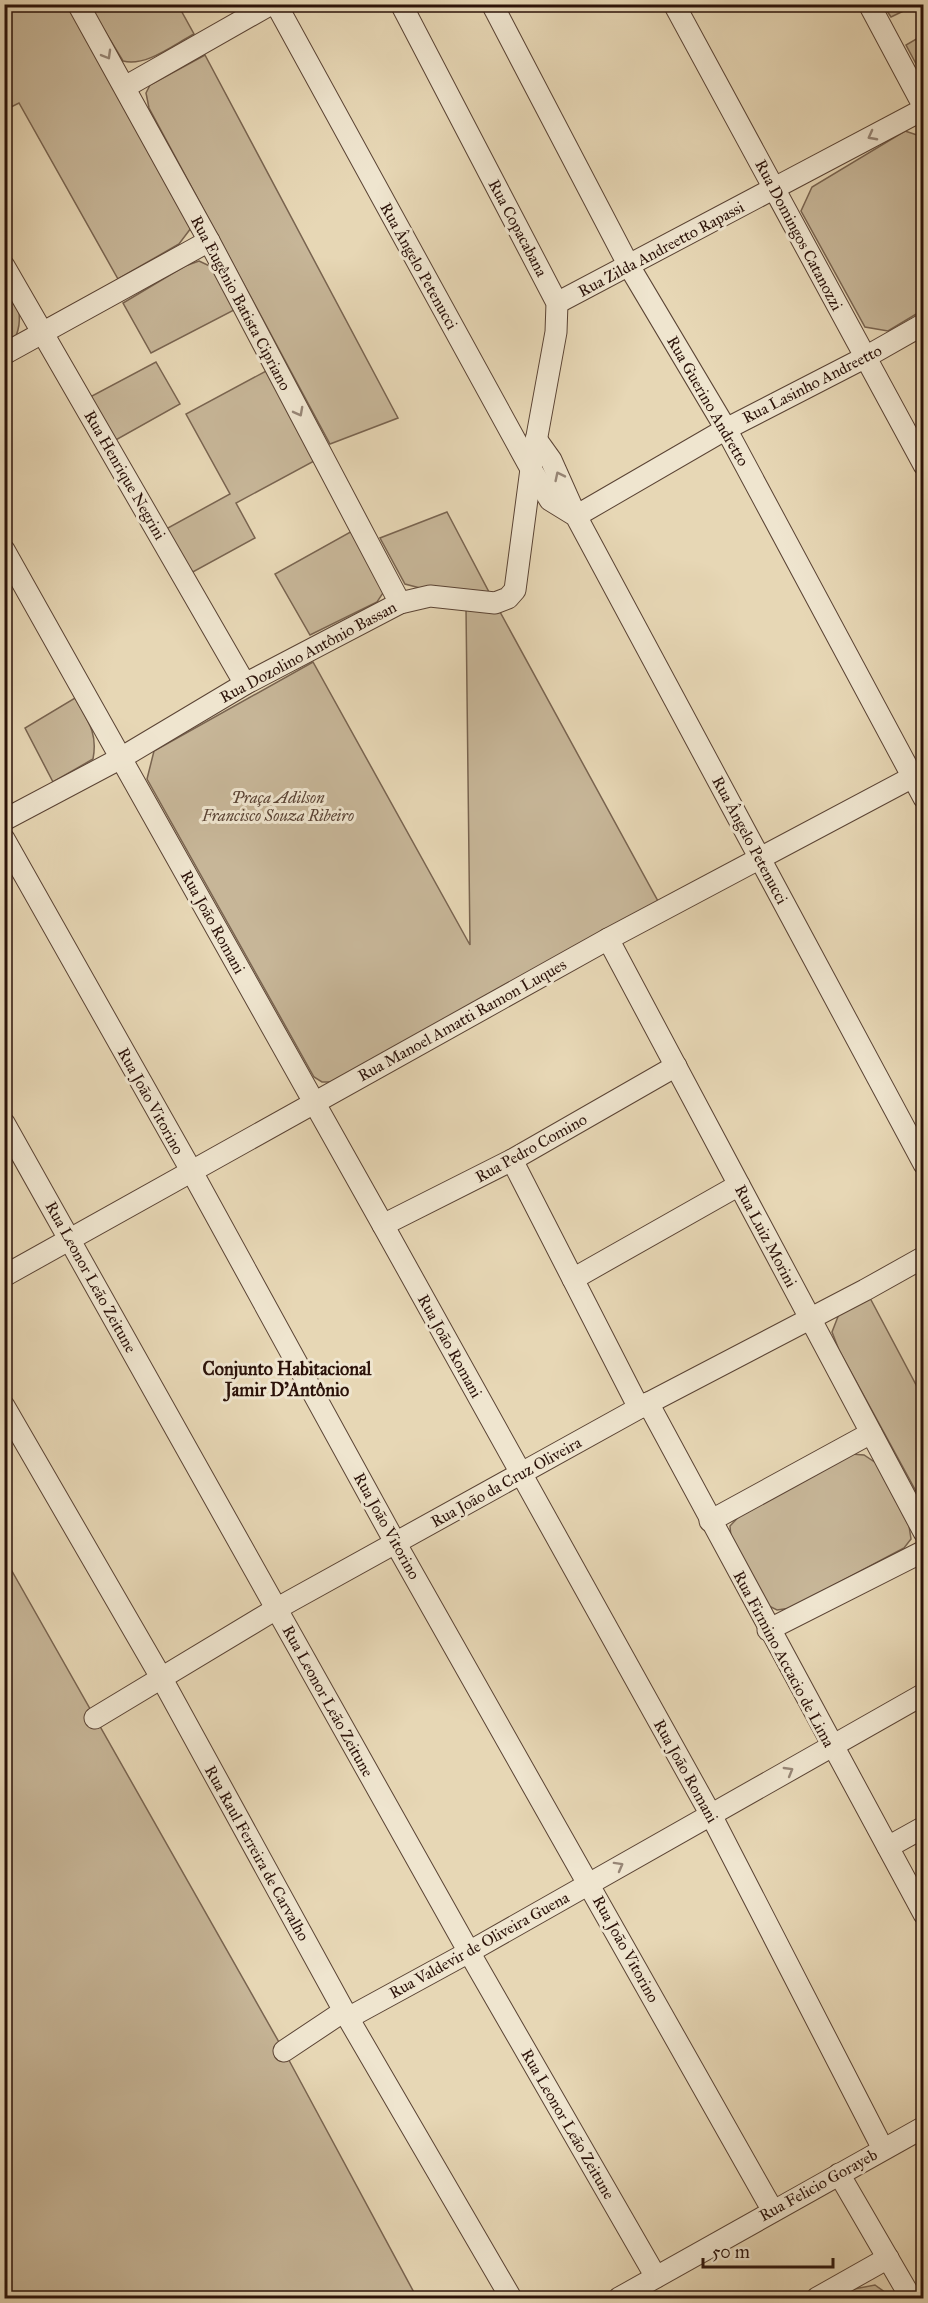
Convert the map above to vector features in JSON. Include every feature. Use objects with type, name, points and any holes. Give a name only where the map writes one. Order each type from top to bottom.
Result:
[{"type":"street","name":"Rua Eugênio Batista Cipriano","points":[[78,4],[209,241],[400,603]]},
{"type":"street","points":[[125,87],[274,4]]},
{"type":"street","name":"Rua Ângelo Petenucci","points":[[274,4],[531,469],[550,500],[576,516]]},
{"type":"street","name":"Rua Copacabana","points":[[401,4],[557,303],[556,332],[531,469]]},
{"type":"street","name":"Rua Guerino Andretto","points":[[492,4],[628,266],[726,429],[918,774],[924,798]]},
{"type":"street","name":"Rua Domingos Catanozzi","points":[[674,4],[924,465]]},
{"type":"street","points":[[869,4],[924,108]]},
{"type":"street","name":"Rua Zilda Andreetto Rapassi","points":[[557,303],[924,108]]},
{"type":"street","points":[[4,354],[209,241]]},
{"type":"street","name":"Rua Henrique Negrini","points":[[4,266],[245,684]]},
{"type":"street","name":"Rua Lasinho Andreetto","points":[[576,516],[726,429],[864,358],[924,324]]},
{"type":"street","name":"Rua Ângelo Petenucci","points":[[536,439],[551,460],[576,516],[924,1164]]},
{"type":"street","name":"Rua Dozolino Antônio Bassan","points":[[4,820],[121,758],[245,684],[400,603],[430,596],[495,603],[508,598],[515,590],[519,574],[531,469]]},
{"type":"street","name":"Rua João Romani","points":[[4,550],[711,1815],[883,2149]]},
{"type":"street","name":"Rua Manoel Amatti Ramon Luques","points":[[4,1276],[608,939],[918,774]]},
{"type":"street","name":"Rua João Vitorino","points":[[4,839],[192,1172],[396,1544],[773,2211]]},
{"type":"street","name":"Rua Luiz Morini","points":[[608,939],[924,1532]]},
{"type":"street","name":"Rua Pedro Comino","points":[[383,1225],[512,1160],[676,1066]]},
{"type":"street","name":"Rua Leonor Leão Zeitune","points":[[4,1123],[469,1952],[656,2277]]},
{"type":"street","name":"Rua Firmino Accacio de Lima","points":[[512,1160],[573,1279],[710,1521],[924,1914]]},
{"type":"street","points":[[573,1279],[739,1185]]},
{"type":"street","name":"Rua João da Cruz Oliveira","points":[[95,1718],[276,1609],[643,1405],[924,1257]]},
{"type":"street","name":"Rua Raul Ferreira de Carvalho","points":[[4,1406],[162,1679],[346,2014],[511,2298]]},
{"type":"street","points":[[710,1521],[871,1433]]},
{"type":"street","points":[[768,1630],[924,1551]]},
{"type":"street","name":"Rua Valdevir de Oliveira Guena","points":[[284,2051],[346,2014],[469,1952],[924,1694]]},
{"type":"street","points":[[888,1847],[924,1827]]},
{"type":"street","name":"Rua Felicio Gorayeb","points":[[618,2298],[924,2127]]},
{"type":"street","points":[[839,2174],[911,2298]]},
{"type":"street","points":[[817,2298],[888,2258]]},
{"type":"green space","points":[[5,5],[67,5],[186,209],[191,228],[179,244],[118,279],[19,103],[5,110],[4,82],[7,80],[4,77]]},
{"type":"green space","points":[[89,5],[178,5],[194,34],[150,58],[132,62],[123,61]]},
{"type":"green space","points":[[883,5],[916,5],[891,17]]},
{"type":"green space","points":[[923,35],[923,77],[906,45]]},
{"type":"green space","points":[[205,55],[398,418],[330,444],[149,108],[146,93],[150,85]]},
{"type":"green space","points":[[905,131],[923,137],[923,310],[888,331],[865,327],[801,211],[812,187]]},
{"type":"green space","points":[[199,261],[214,268],[236,309],[151,353],[123,303],[185,266]]},
{"type":"green space","points":[[12,292],[17,303],[19,325],[16,336],[4,342],[4,297]]},
{"type":"green space","points":[[156,362],[180,404],[114,441],[90,397]]},
{"type":"green space","points":[[268,370],[316,460],[236,503],[255,538],[191,573],[166,529],[230,494],[186,414]]},
{"type":"green space","points":[[447,512],[490,594],[420,588],[405,584],[380,538]]},
{"type":"green space","points":[[354,530],[383,593],[377,602],[310,635],[275,574]]},
{"type":"green space","name":"Praça Adilson Francisco Souza Ribeiro","points":[[466,608],[500,612],[659,903],[331,1082],[322,1082],[314,1077],[147,779],[154,751],[313,662],[470,945]]},
{"type":"green space","points":[[75,698],[93,734],[93,759],[53,782],[25,728]]},
{"type":"green space","points":[[870,1298],[923,1398],[923,1504],[839,1350],[832,1332],[839,1314]]},
{"type":"green space","points":[[851,1454],[864,1455],[876,1463],[909,1526],[911,1539],[904,1548],[791,1608],[777,1610],[765,1604],[731,1538],[730,1526],[743,1512]]},
{"type":"green space","points":[[4,1557],[284,2051],[417,2298],[5,2298]]},
{"type":"green space","points":[[875,2285],[893,2298],[838,2298],[854,2289]]},
{"type":"district","name":"Conjunto Habitacional Jamir D'Antônio","points":[[287,1379]]}]
